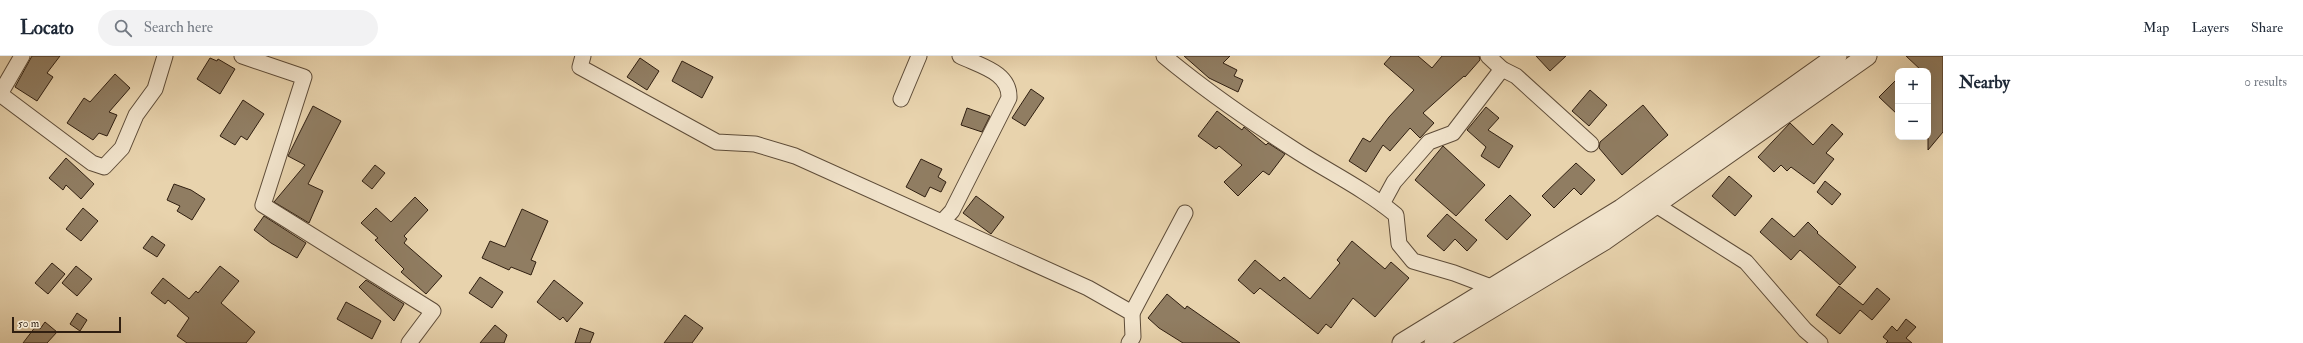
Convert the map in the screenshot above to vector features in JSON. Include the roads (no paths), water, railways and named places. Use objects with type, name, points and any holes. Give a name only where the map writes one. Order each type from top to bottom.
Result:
[{"type":"street","points":[[22,56],[0,94],[92,163],[104,167],[122,148],[136,115],[155,89],[165,56]]},
{"type":"street","points":[[242,56],[304,77],[263,205],[432,311],[409,343]]},
{"type":"street","points":[[583,56],[580,67],[716,142],[755,144],[795,156],[1088,288],[1132,313]]},
{"type":"street","points":[[901,99],[919,56]]},
{"type":"street","points":[[942,222],[952,211],[1009,98],[1009,88],[1003,77],[960,56]]},
{"type":"street","points":[[1164,56],[1214,97],[1298,153],[1382,204],[1396,215],[1399,244],[1413,261],[1454,273],[1491,288]]},
{"type":"street","points":[[1488,56],[1502,68],[1516,76],[1591,144]]},
{"type":"street","points":[[1434,343],[1605,240],[1646,205],[1837,56]]},
{"type":"street","points":[[1402,343],[1491,288],[1646,205],[1867,56]]},
{"type":"street","points":[[1382,204],[1394,182],[1429,142],[1453,133],[1502,68]]},
{"type":"street","points":[[1646,205],[1746,262],[1805,330],[1820,343]]},
{"type":"street","points":[[1130,343],[1133,336],[1132,313],[1185,213]]}]
